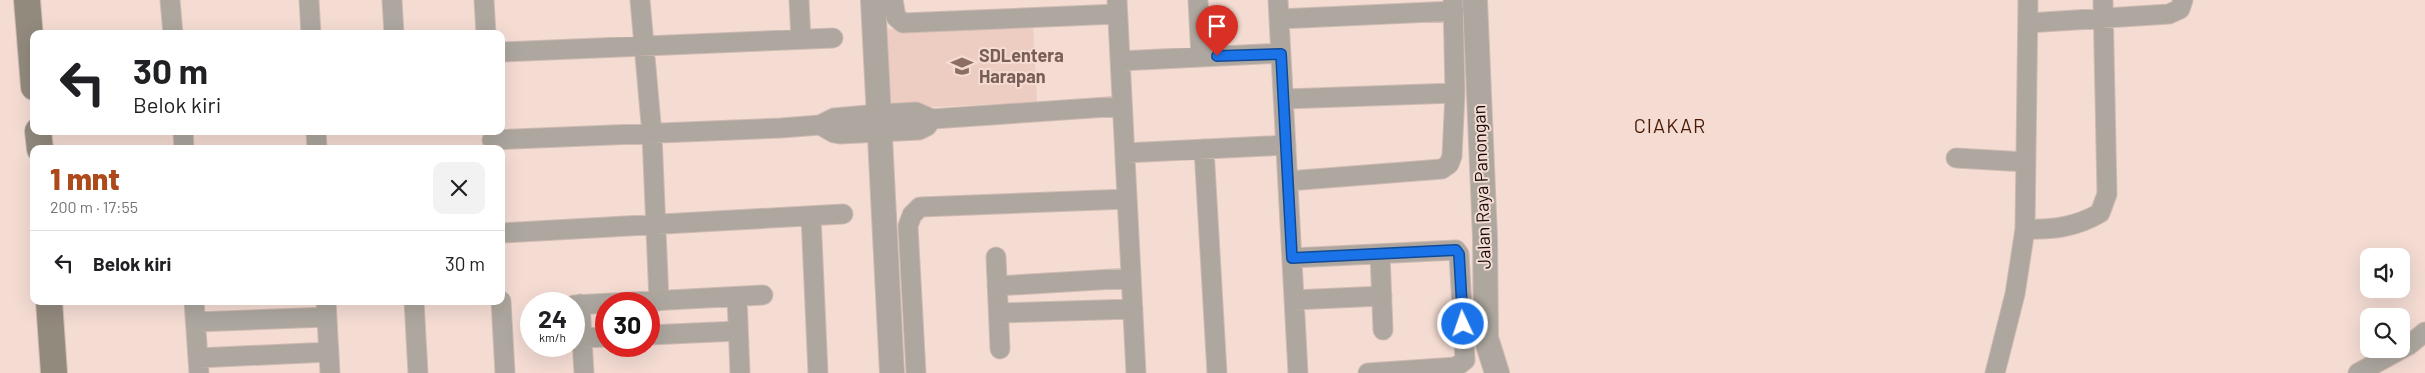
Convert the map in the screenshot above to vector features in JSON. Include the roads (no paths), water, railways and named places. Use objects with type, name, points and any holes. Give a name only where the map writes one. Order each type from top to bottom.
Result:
[{"type":"main road","points":[[27,0],[30,37]]},
{"type":"main road","points":[[49,305],[54,373]]},
{"type":"street","points":[[170,0],[173,30]]},
{"type":"street","points":[[309,0],[311,30]]},
{"type":"street","points":[[392,0],[394,30]]},
{"type":"street","points":[[484,0],[486,30]]},
{"type":"street","points":[[640,0],[652,135],[654,224],[658,292]]},
{"type":"street","points":[[799,0],[801,39]]},
{"type":"street","points":[[873,0],[870,123],[892,373]]},
{"type":"street","points":[[893,0],[896,17],[903,23],[1117,7],[1136,373]]},
{"type":"street","points":[[1198,0],[1201,57]]},
{"type":"street","name":"Jalan Raya Panongan","points":[[1475,0],[1485,237],[1486,338],[1497,373]]},
{"type":"street","points":[[1995,373],[2015,294],[2025,229],[2028,0]]},
{"type":"street","points":[[2029,23],[2103,9],[2169,14],[2180,10],[2184,0]]},
{"type":"street","points":[[1288,181],[1442,169],[1449,164],[1452,156],[1455,93],[1453,6],[1279,9],[1298,373]]},
{"type":"street","points":[[2025,229],[2056,230],[2086,221],[2100,213],[2106,194],[2103,9]]},
{"type":"street","points":[[505,52],[833,38]]},
{"type":"street","points":[[1120,60],[1281,54]]},
{"type":"street","points":[[1284,99],[1455,93]]},
{"type":"street","points":[[492,140],[652,135],[820,125],[834,118],[841,126],[870,123],[919,130],[927,126],[932,119],[1122,106]]},
{"type":"street","points":[[1124,153],[1286,145]]},
{"type":"street","points":[[1204,149],[1217,373]]},
{"type":"street","points":[[1956,158],[2026,162]]},
{"type":"street","points":[[916,373],[908,226],[912,215],[920,208],[1127,199]]},
{"type":"street","points":[[505,233],[844,214]]},
{"type":"street","points":[[812,216],[818,373]]},
{"type":"street","points":[[1292,258],[1458,251],[1465,360],[1456,367],[1368,373]]},
{"type":"street","points":[[1380,254],[1383,330]]},
{"type":"street","points":[[996,257],[1000,349]]},
{"type":"street","points":[[997,286],[1131,278]]},
{"type":"street","points":[[660,301],[763,296]]},
{"type":"street","points":[[1294,300],[1382,296]]},
{"type":"street","points":[[737,297],[740,373]]},
{"type":"street","points":[[194,305],[198,365],[329,352]]},
{"type":"street","points":[[414,305],[418,373]]},
{"type":"street","points":[[501,305],[505,373]]},
{"type":"street","points":[[196,322],[327,309],[330,373]]},
{"type":"street","points":[[999,313],[1133,309]]},
{"type":"street","points":[[660,335],[738,331]]},
{"type":"street","points":[[2358,373],[2409,345],[2425,332]]},
{"type":"street","points":[[583,357],[584,373]]},
{"type":"place","name":"SDLentera Harapan","points":[[962,66]]},
{"type":"district","name":"CIAKAR","points":[[1670,126]]}]
